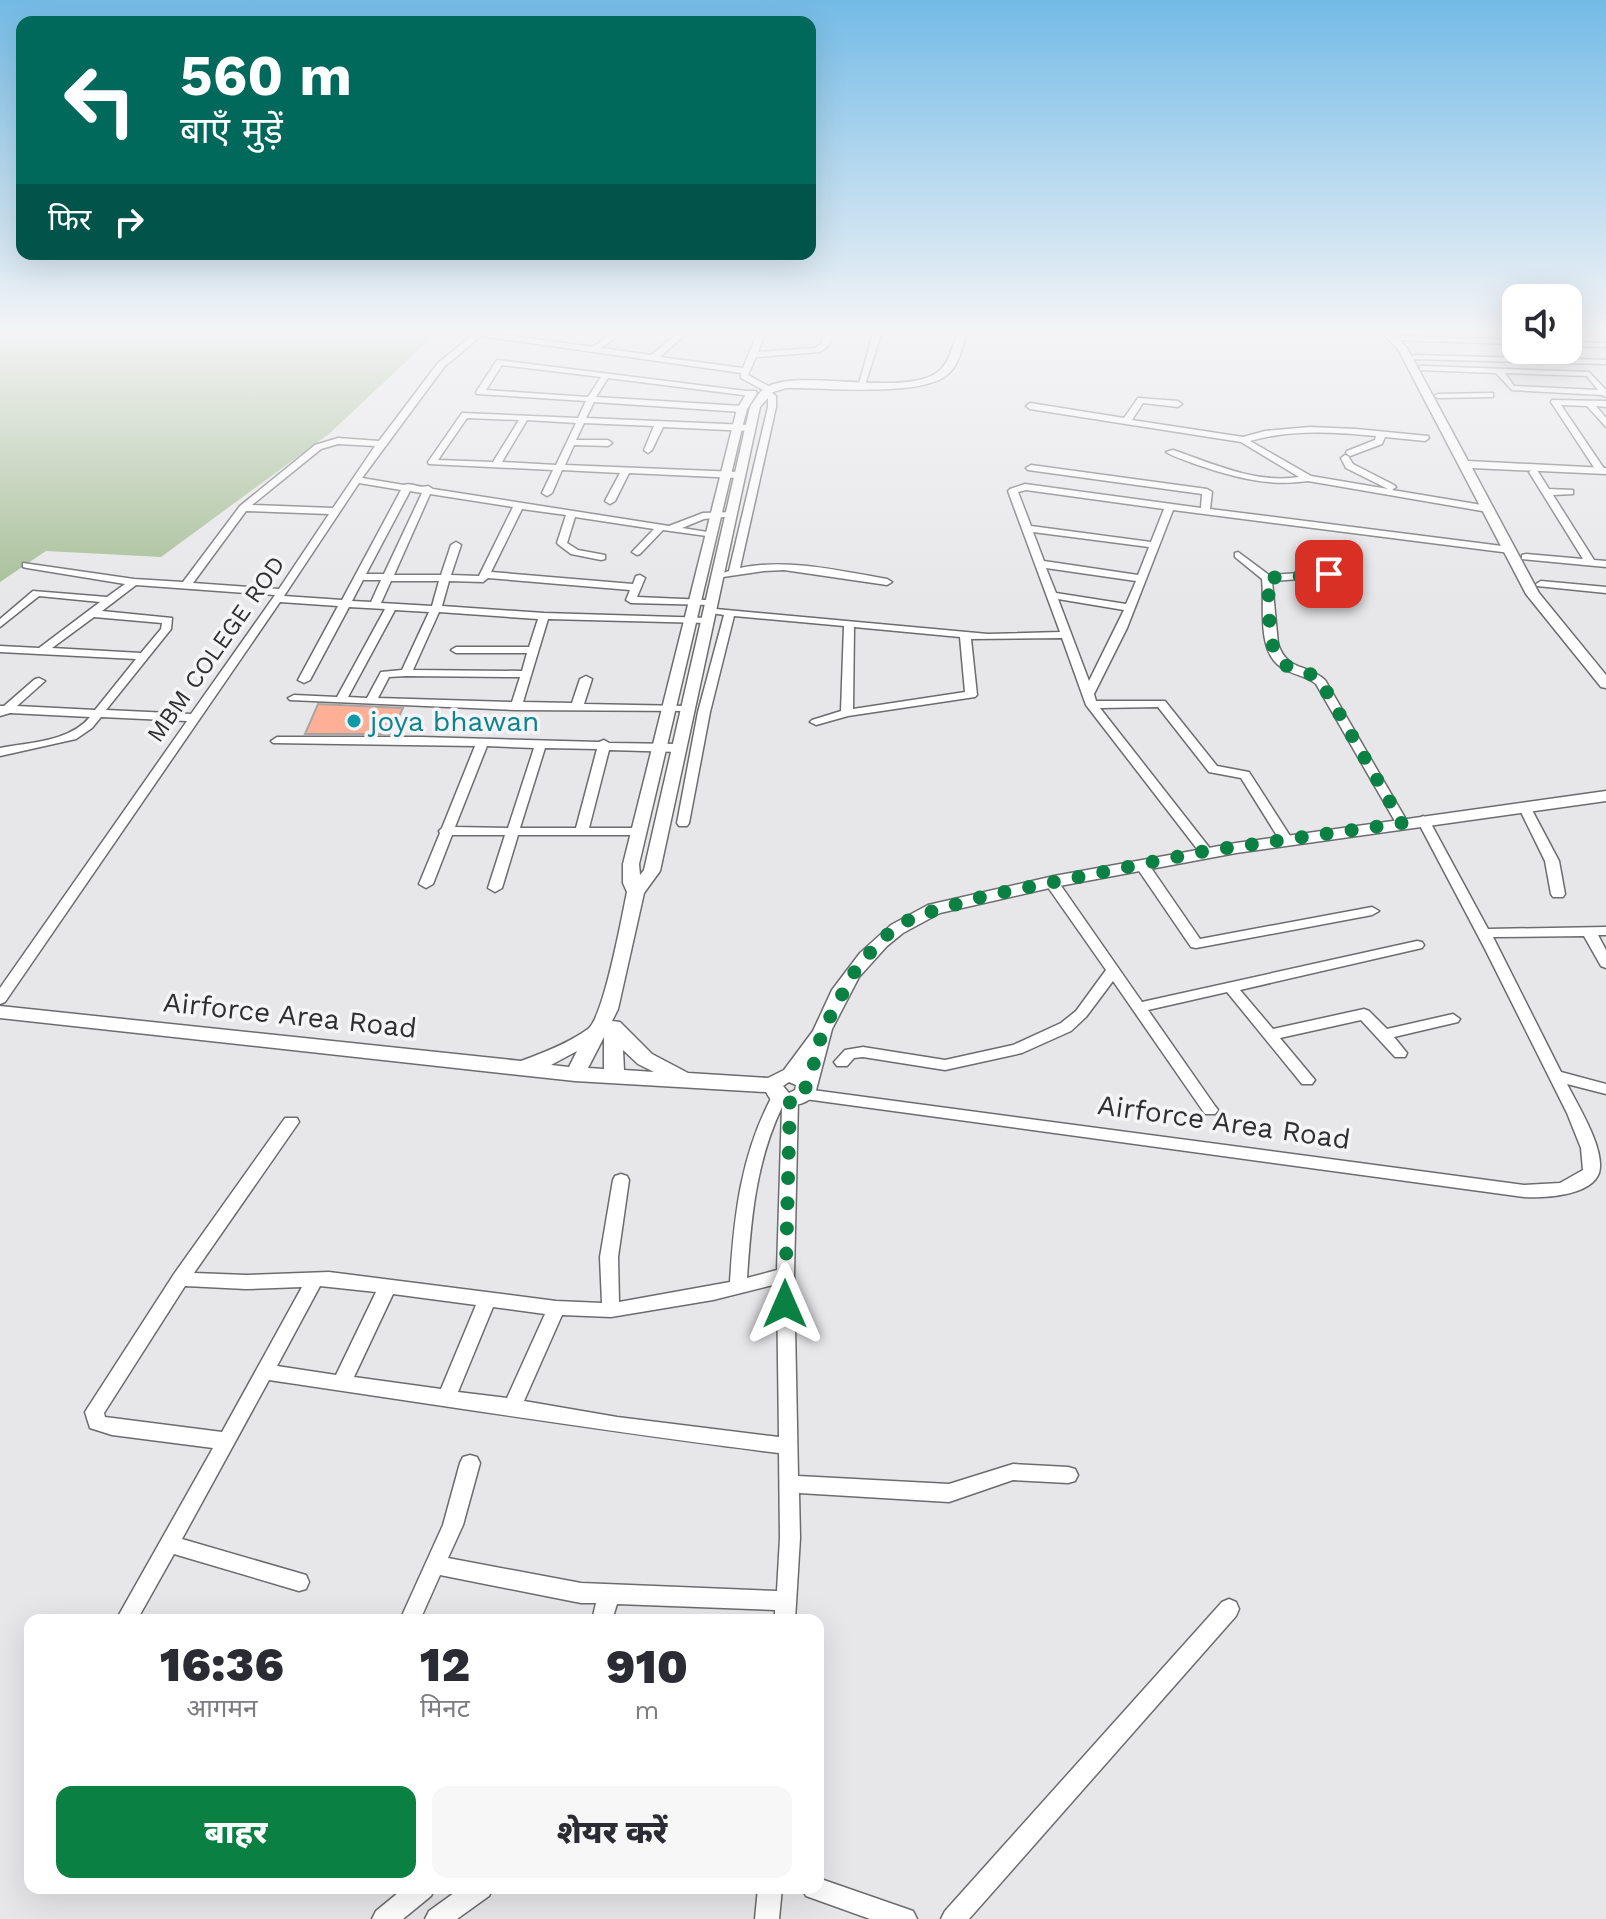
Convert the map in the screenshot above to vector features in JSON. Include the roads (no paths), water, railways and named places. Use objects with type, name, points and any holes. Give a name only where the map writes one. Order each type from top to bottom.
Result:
[{"type":"street","name":"MBM COLEGE ROD","points":[[0,999],[397,424]]},
{"type":"street","points":[[459,424],[432,462],[732,475]]},
{"type":"street","points":[[496,464],[521,424]]},
{"type":"street","points":[[547,493],[580,424]]},
{"type":"street","points":[[622,424],[743,428]]},
{"type":"street","points":[[732,475],[746,442],[743,424]]},
{"type":"street","points":[[575,1074],[604,1032],[636,892],[652,871],[715,580],[723,514],[746,424]]},
{"type":"street","points":[[734,572],[768,424]]},
{"type":"street","points":[[1148,424],[1243,440],[1308,478],[1488,509]]},
{"type":"street","points":[[1448,424],[1551,603],[1606,665]]},
{"type":"street","points":[[1452,424],[1474,466],[1488,509],[1533,594],[1606,684]]},
{"type":"street","points":[[1570,424],[1604,472]]},
{"type":"street","points":[[648,450],[659,425]]},
{"type":"street","points":[[1243,440],[1275,431],[1315,428],[1425,438]]},
{"type":"street","points":[[1381,434],[1379,442],[1348,456],[1349,466],[1407,495]]},
{"type":"street","points":[[571,442],[608,443]]},
{"type":"street","points":[[746,442],[763,443]]},
{"type":"street","points":[[185,586],[243,508],[292,466],[326,443],[381,444]]},
{"type":"street","points":[[1170,452],[1262,482],[1292,482],[1308,478]]},
{"type":"street","points":[[596,468],[602,455]]},
{"type":"street","points":[[1474,466],[1534,472],[1604,472]]},
{"type":"street","points":[[1474,466],[1604,472]]},
{"type":"street","points":[[1031,468],[1207,492],[1205,512]]},
{"type":"street","points":[[610,501],[627,469]]},
{"type":"street","points":[[1044,490],[1053,471]]},
{"type":"street","points":[[1534,472],[1590,562]]},
{"type":"street","points":[[356,480],[711,535]]},
{"type":"street","points":[[304,680],[408,486]]},
{"type":"street","points":[[1206,851],[1090,700],[1013,491],[1019,487],[1510,550]]},
{"type":"street","points":[[376,603],[428,489]]},
{"type":"street","points":[[1547,492],[1570,492]]},
{"type":"street","points":[[361,577],[483,579],[519,505]]},
{"type":"street","points":[[1090,700],[1170,507]]},
{"type":"street","points":[[243,508],[337,511]]},
{"type":"street","points":[[572,513],[562,543],[564,547],[601,557]]},
{"type":"street","points":[[637,552],[666,528],[697,517],[723,514]]},
{"type":"street","points":[[636,892],[631,864],[711,535],[723,514]]},
{"type":"street","points":[[1029,529],[1155,545]]},
{"type":"street","points":[[406,673],[436,608],[456,545]]},
{"type":"street","points":[[1238,555],[1267,578],[1329,574]]},
{"type":"street","points":[[1526,557],[1606,564]]},
{"type":"street","points":[[1041,564],[1142,579]]},
{"type":"street","points":[[27,565],[134,582],[392,606],[691,621],[708,611]]},
{"type":"street","points":[[715,580],[734,572],[755,569],[795,570],[887,582]]},
{"type":"street","points":[[485,575],[638,583],[631,597],[634,601],[695,603],[708,611],[965,635],[1065,635]]},
{"type":"street","points":[[1267,578],[1268,615],[1279,659],[1308,672],[1321,682],[1402,823]]},
{"type":"street","points":[[40,652],[134,582]]},
{"type":"street","points":[[1541,584],[1606,590]]},
{"type":"street","points":[[0,624],[37,593],[108,600]]},
{"type":"street","points":[[1052,595],[1130,608]]},
{"type":"street","points":[[341,699],[392,606]]},
{"type":"street","points":[[683,823],[704,712],[730,612]]},
{"type":"street","points":[[0,752],[72,737],[99,714],[166,629],[168,620],[155,616],[90,613]]},
{"type":"street","points":[[516,707],[544,616]]},
{"type":"street","points":[[847,713],[849,623]]},
{"type":"street","points":[[816,722],[847,713],[971,695],[965,635]]},
{"type":"street","points":[[0,649],[145,656]]},
{"type":"street","points":[[456,650],[534,650]]},
{"type":"street","points":[[370,702],[385,674],[526,674]]},
{"type":"street","points":[[577,707],[586,679]]},
{"type":"street","points":[[2,712],[39,681]]},
{"type":"street","points":[[294,698],[516,707],[687,707],[704,712]]},
{"type":"street","points":[[1090,700],[1161,703],[1213,769],[1245,775],[1286,839]]},
{"type":"street","points":[[2,712],[195,718]]},
{"type":"street","points":[[277,741],[604,744],[679,748]]},
{"type":"street","points":[[426,884],[483,742]]},
{"type":"street","points":[[495,888],[541,743]]},
{"type":"street","points":[[582,831],[604,744]]},
{"type":"street","points":[[1533,809],[1606,796]]},
{"type":"street","points":[[738,1286],[746,1186],[760,1133],[815,1061],[822,1032],[853,974],[881,939],[913,917],[985,896],[1206,851],[1423,820],[1533,809],[1606,806]]},
{"type":"street","points":[[1533,809],[1552,861],[1558,894]]},
{"type":"street","name":"Airforce Area Road","points":[[0,1012],[575,1074],[791,1089],[1524,1191],[1567,1189],[1599,1175],[1555,1076],[1484,933],[1423,820]]},
{"type":"street","points":[[445,831],[639,832]]},
{"type":"street","points":[[1142,865],[1196,944],[1372,911]]},
{"type":"street","points":[[1052,883],[1111,973],[1210,1110]]},
{"type":"street","points":[[1588,930],[1606,963]]},
{"type":"street","points":[[1484,933],[1606,931]]},
{"type":"street","points":[[1137,1008],[1417,945]]},
{"type":"street","points":[[842,1062],[850,1054],[863,1052],[945,1065],[1017,1049],[1066,1027],[1081,1014],[1111,973]]},
{"type":"street","points":[[1230,987],[1307,1080]]},
{"type":"street","points":[[1270,1035],[1364,1014],[1400,1053]]},
{"type":"street","points":[[1383,1035],[1453,1019]]},
{"type":"street","points":[[523,1068],[604,1032]]},
{"type":"street","points":[[604,1032],[614,1076]]},
{"type":"street","points":[[604,1032],[645,1059],[690,1080]]},
{"type":"street","points":[[1555,1076],[1606,1089]]},
{"type":"street","points":[[436,1565],[581,1593],[786,1610],[789,1484],[785,1275],[791,1089]]},
{"type":"street","points":[[227,1441],[112,1427],[97,1422],[94,1412],[180,1279],[291,1122]]},
{"type":"street","points":[[611,1310],[609,1257],[621,1180]]},
{"type":"street","points":[[180,1279],[246,1282],[315,1279],[556,1308],[611,1310],[785,1275]]},
{"type":"street","points":[[129,1614],[315,1279]]},
{"type":"street","points":[[342,1382],[388,1286]]},
{"type":"street","points":[[447,1396],[487,1299]]},
{"type":"street","points":[[512,1407],[556,1308]]},
{"type":"street","points":[[263,1372],[447,1396],[617,1425],[788,1446]]},
{"type":"street","points":[[413,1614],[453,1525],[470,1463]]},
{"type":"street","points":[[789,1484],[949,1493],[1013,1472],[1068,1475]]},
{"type":"street","points":[[169,1544],[299,1582]]},
{"type":"street","points":[[604,1614],[609,1594]]},
{"type":"street","points":[[953,1919],[1229,1609]]},
{"type":"street","points":[[824,1891],[905,1919]]},
{"type":"street","points":[[384,1919],[415,1894]]},
{"type":"street","points":[[437,1919],[472,1894]]},
{"type":"street","points":[[767,1919],[769,1894]]},
{"type":"place","name":"joya bhawan","points":[[354,721]]}]
